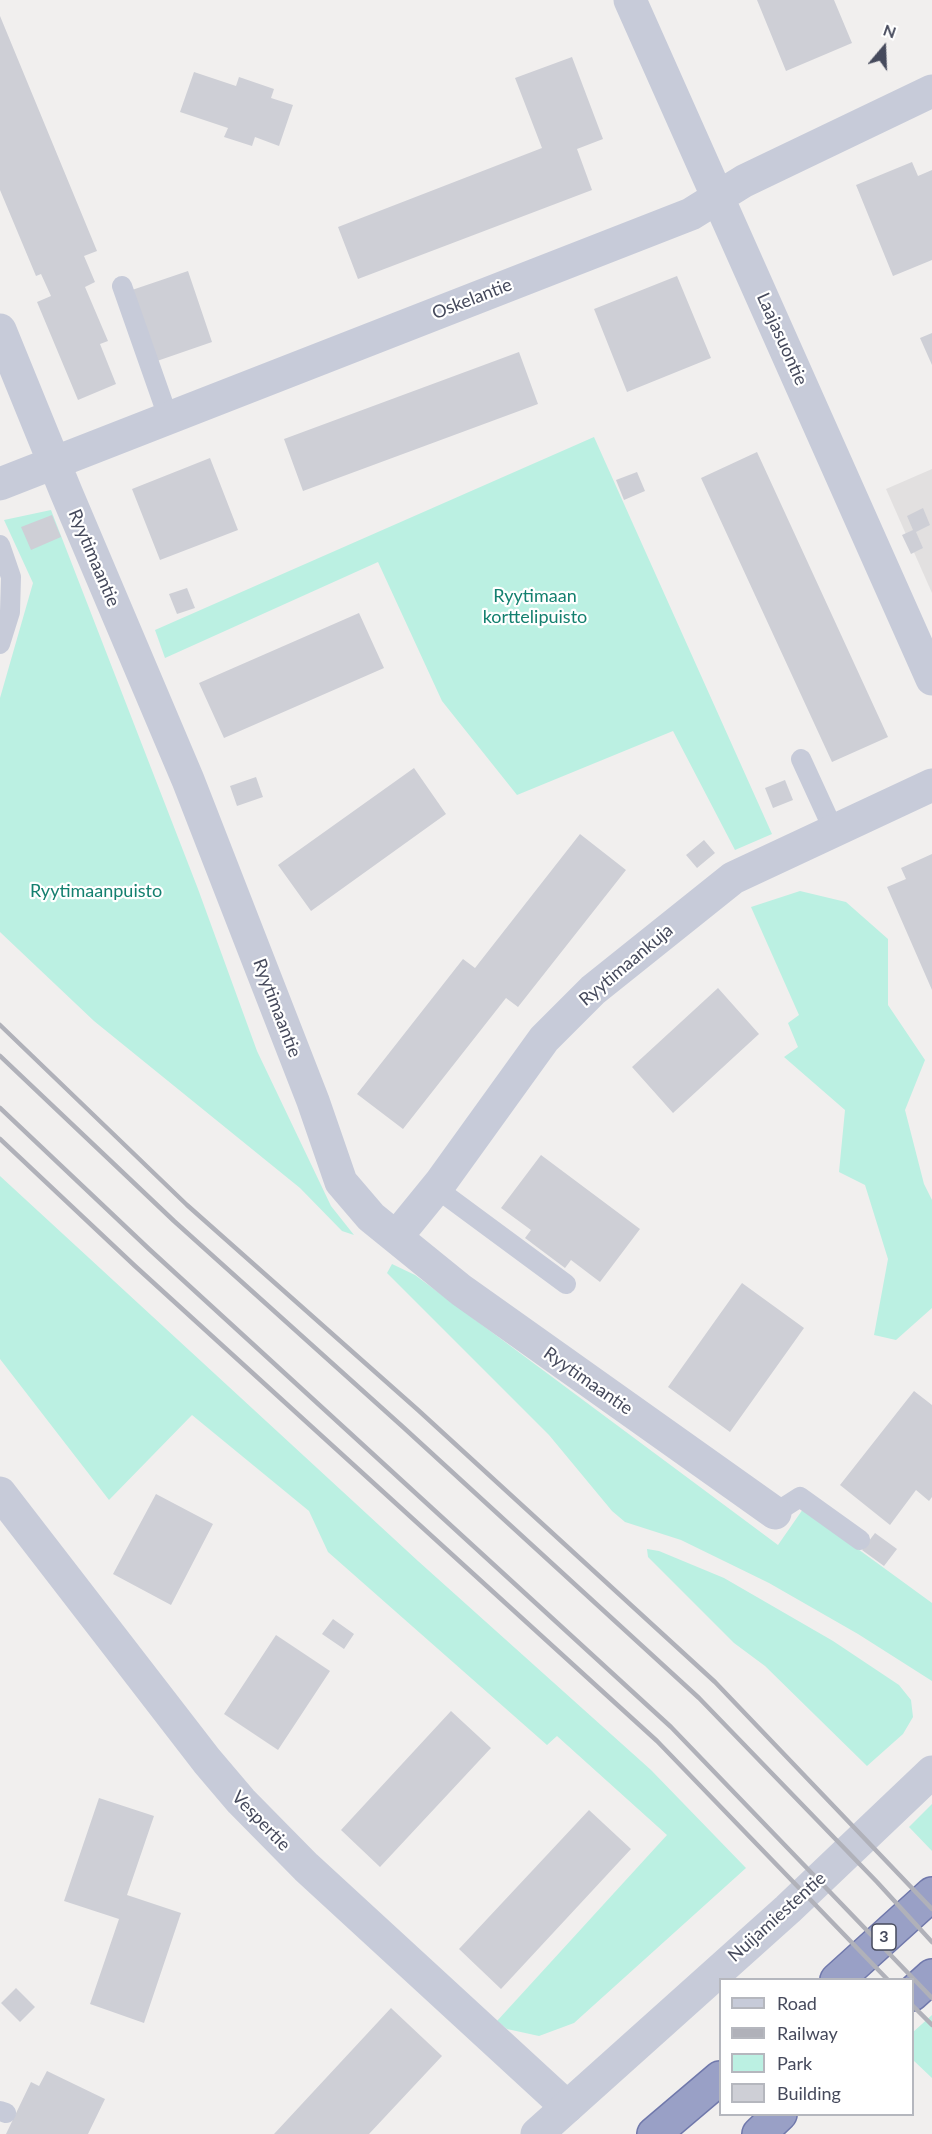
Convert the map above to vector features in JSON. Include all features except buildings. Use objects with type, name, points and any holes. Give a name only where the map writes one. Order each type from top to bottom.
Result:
[{"type":"highway","name":"3","points":[[839,1978],[932,1894]]},
{"type":"highway","points":[[914,1992],[932,1976]]},
{"type":"highway","points":[[654,2134],[719,2079]]},
{"type":"highway","points":[[759,2134],[779,2116]]},
{"type":"street","name":"Laajasuontie","points":[[630,0],[719,195],[932,679]]},
{"type":"street","name":"Oskelantie","points":[[0,483],[691,214],[719,195],[932,91]]},
{"type":"street","name":"Ryytimaantie","points":[[0,330],[188,780],[313,1101],[341,1182],[371,1217],[461,1290],[775,1513]]},
{"type":"street","name":"Ryytimaankuja","points":[[397,1236],[436,1188],[544,1039],[593,990],[733,878],[932,785]]},
{"type":"street","name":"Vespertie","points":[[0,1493],[207,1761],[241,1801],[300,1861],[567,2107]]},
{"type":"street","name":"Nuijamiestentie","points":[[537,2134],[788,1909],[932,1772]]},
{"type":"lane","points":[[122,286],[168,417]]},
{"type":"lane","points":[[0,545],[11,577],[10,612],[0,644]]},
{"type":"lane","points":[[801,759],[834,831]]},
{"type":"lane","points":[[436,1188],[566,1284]]},
{"type":"lane","points":[[775,1513],[800,1497],[860,1540]]},
{"type":"shaded area","points":[[932,469],[932,593],[886,489]]},
{"type":"green space","name":"Ryytimaan korttelipuisto","points":[[594,437],[772,834],[735,850],[673,731],[517,795],[442,701],[378,562],[165,658],[155,630]]},
{"type":"green space","name":"Ryytimaanpuisto","points":[[51,510],[198,889],[257,1051],[331,1206],[354,1235],[342,1231],[300,1188],[94,1021],[0,932],[0,698],[33,583],[4,520]]},
{"type":"green space","points":[[800,891],[846,902],[888,939],[888,1005],[925,1060],[905,1110],[924,1184],[932,1200],[932,1308],[896,1340],[874,1335],[888,1259],[865,1185],[839,1172],[845,1110],[784,1057],[798,1047],[788,1023],[799,1015],[751,907]]},
{"type":"green space","points":[[0,1176],[418,1561],[651,1770],[746,1868],[574,2023],[539,2036],[507,2029],[497,2021],[667,1835],[557,1736],[547,1745],[328,1552],[309,1511],[192,1415],[109,1500],[0,1359]]},
{"type":"green space","points":[[392,1264],[415,1275],[778,1545],[803,1509],[932,1603],[932,1681],[858,1634],[769,1583],[681,1540],[625,1522],[612,1511],[549,1435],[387,1273]]},
{"type":"green space","points":[[647,1549],[659,1551],[724,1578],[833,1641],[899,1685],[911,1700],[913,1717],[903,1734],[867,1766],[765,1666],[734,1643],[648,1557]]},
{"type":"green space","points":[[932,1804],[932,1851],[909,1827]]},
{"type":"green space","points":[[932,2015],[932,2078],[914,2061],[914,2031]]},
{"type":"railway","points":[[0,1025],[187,1205],[418,1410],[715,1682],[932,1909]]},
{"type":"railway","points":[[0,1056],[174,1221],[699,1698],[932,1942]]},
{"type":"railway","points":[[0,1108],[149,1249],[671,1727],[913,1978]]},
{"type":"railway","points":[[0,1139],[135,1266],[657,1741],[886,1978]]},
{"type":"railway","points":[[914,1979],[932,1998]]},
{"type":"railway","points":[[914,2007],[932,2025]]}]
